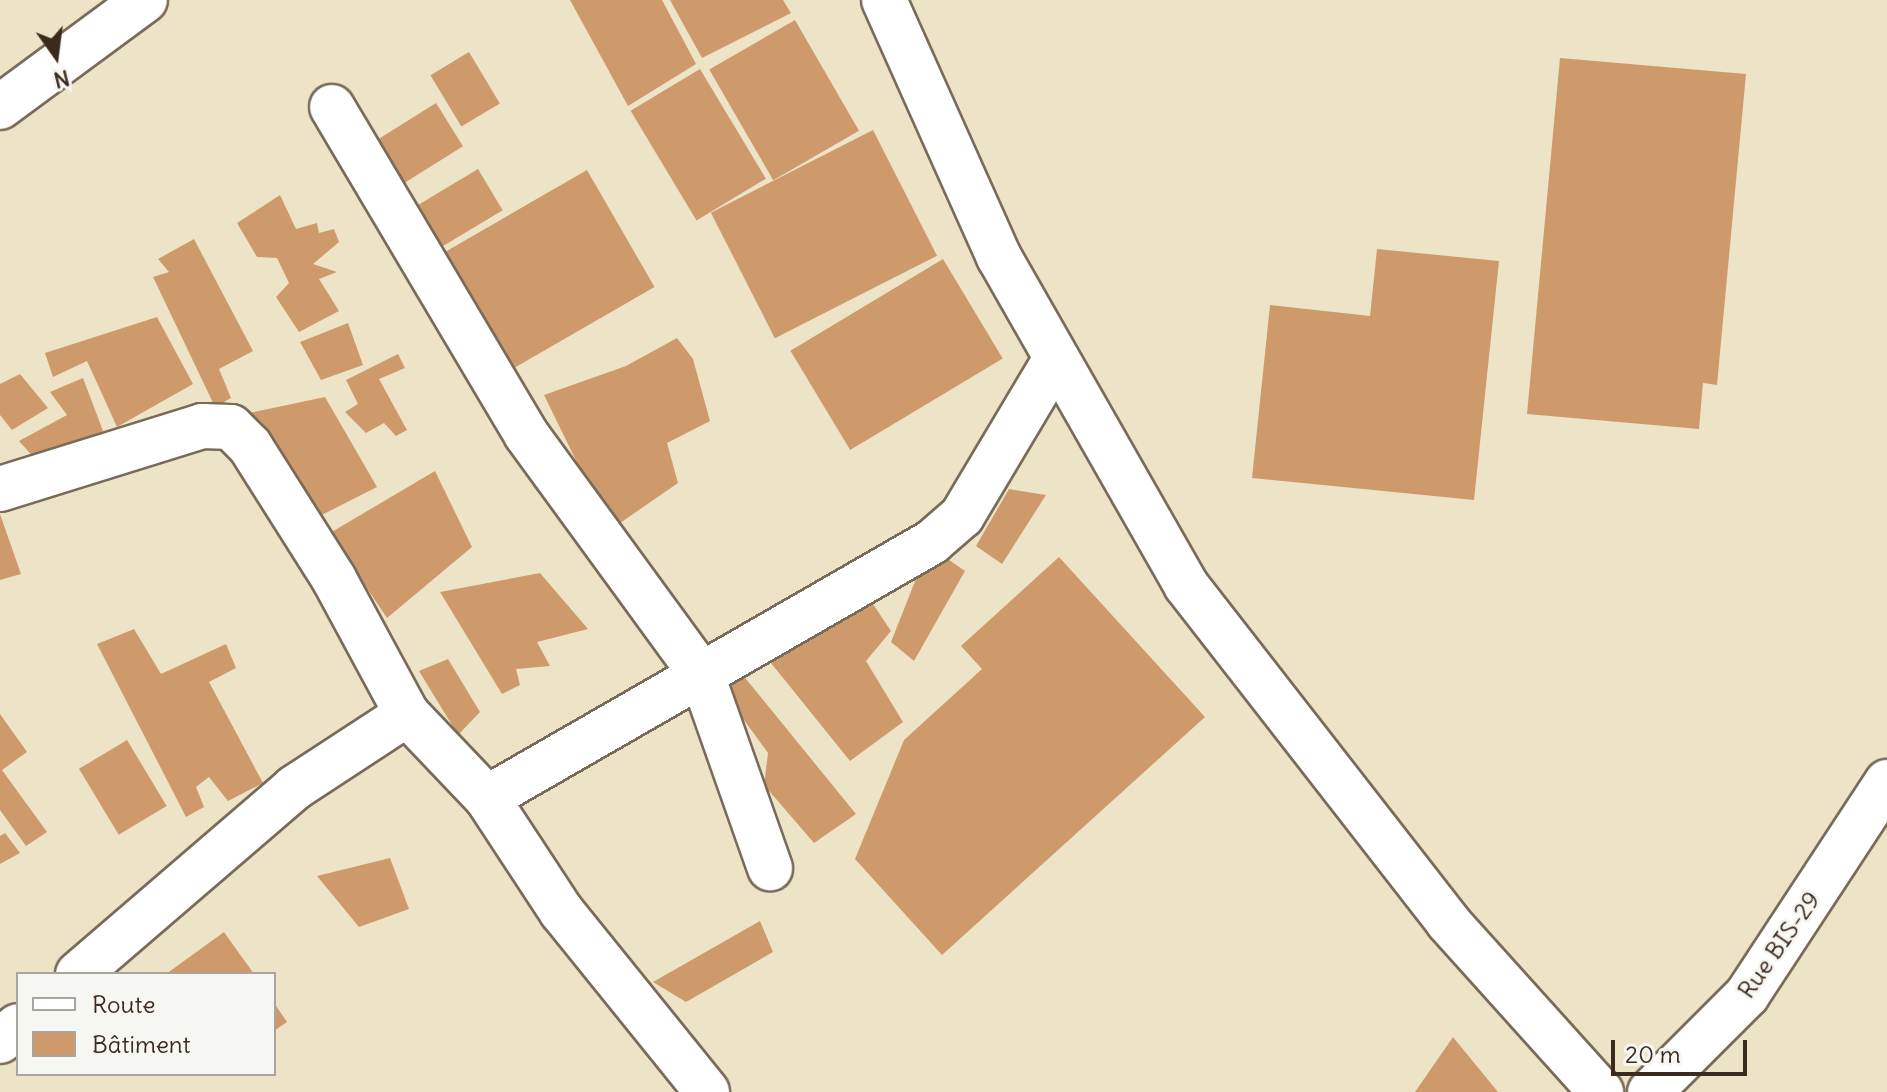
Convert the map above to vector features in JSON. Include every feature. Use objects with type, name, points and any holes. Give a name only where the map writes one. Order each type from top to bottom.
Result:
[{"type":"street","points":[[0,107],[145,0]]},
{"type":"street","points":[[884,0],[913,78],[1055,360],[1186,585],[1448,922],[1601,1092]]},
{"type":"street","points":[[332,107],[526,434],[702,675],[770,868]]},
{"type":"street","points":[[487,798],[950,530],[1055,360]]},
{"type":"street","points":[[0,489],[202,426],[231,427],[250,446],[334,579],[407,714],[487,798],[562,912],[707,1092]]},
{"type":"street","points":[[80,972],[294,788],[407,714]]},
{"type":"street","name":"Rue BIS-29","points":[[1650,1092],[1747,995],[1887,782]]},
{"type":"street","points":[[0,1041],[16,1028]]},
{"type":"building","points":[[570,0],[662,0],[696,64],[628,106]]},
{"type":"building","points":[[670,0],[783,0],[791,13],[702,58]]},
{"type":"building","points":[[795,20],[859,131],[773,180],[709,70]]},
{"type":"building","points":[[469,52],[500,103],[461,127],[430,75]]},
{"type":"building","points":[[1560,58],[1746,74],[1717,385],[1703,383],[1699,429],[1527,414]]},
{"type":"building","points":[[700,69],[766,179],[696,220],[631,111]]},
{"type":"building","points":[[436,103],[463,146],[394,189],[367,146]]},
{"type":"building","points":[[873,130],[937,256],[775,338],[711,213]]},
{"type":"building","points":[[478,169],[503,210],[428,255],[403,214]]},
{"type":"building","points":[[587,170],[654,287],[496,378],[429,262]]},
{"type":"building","points":[[280,195],[296,229],[317,223],[319,233],[334,229],[339,242],[313,264],[337,272],[319,279],[339,311],[299,332],[276,297],[289,283],[277,258],[257,257],[237,223]]},
{"type":"building","points":[[194,239],[253,351],[219,369],[231,398],[215,407],[153,277],[169,272],[158,259]]},
{"type":"building","points":[[1377,249],[1499,261],[1474,500],[1252,478],[1270,305],[1370,316]]},
{"type":"building","points":[[943,259],[1003,358],[850,450],[790,351]]},
{"type":"building","points":[[157,317],[193,384],[117,427],[87,361],[53,377],[45,353]]},
{"type":"building","points":[[348,323],[363,365],[321,380],[300,342]]},
{"type":"building","points":[[677,338],[693,359],[710,421],[667,443],[678,483],[610,530],[544,395],[626,366]]},
{"type":"building","points":[[398,354],[405,368],[379,379],[407,430],[396,436],[384,423],[366,433],[345,412],[358,404],[346,380]]},
{"type":"building","points":[[20,374],[48,408],[12,430],[0,415],[0,384]]},
{"type":"building","points":[[83,378],[103,431],[37,461],[19,441],[67,415],[50,392]]},
{"type":"building","points":[[325,397],[377,487],[308,522],[244,414]]},
{"type":"building","points":[[435,471],[472,547],[387,618],[330,533]]},
{"type":"building","points":[[1009,489],[1046,495],[1002,564],[976,546]]},
{"type":"building","points":[[0,514],[21,574],[0,580]]},
{"type":"building","points":[[929,546],[965,571],[914,661],[891,642]]},
{"type":"building","points":[[1059,557],[1205,717],[942,955],[855,859],[904,740],[982,669],[961,646]]},
{"type":"building","points":[[540,573],[588,629],[537,642],[550,666],[516,669],[520,685],[502,694],[440,592]]},
{"type":"building","points":[[873,604],[891,631],[866,661],[903,722],[850,761],[771,663]]},
{"type":"building","points":[[134,629],[161,674],[226,644],[236,668],[209,682],[263,783],[228,801],[209,777],[196,787],[204,807],[186,817],[97,644]]},
{"type":"building","points":[[448,659],[480,712],[458,735],[419,671]]},
{"type":"building","points":[[733,663],[856,814],[814,843],[764,785],[768,753],[714,679]]},
{"type":"building","points":[[0,714],[27,752],[2,770],[47,832],[26,846],[0,810]]},
{"type":"building","points":[[127,740],[167,806],[119,835],[79,769]]},
{"type":"building","points":[[5,833],[20,853],[0,864],[0,836]]},
{"type":"building","points":[[390,858],[409,909],[359,927],[317,876]]},
{"type":"building","points":[[760,921],[773,952],[686,1002],[653,982]]},
{"type":"building","points":[[224,932],[253,972],[169,972]]},
{"type":"building","points":[[276,1006],[287,1022],[276,1030]]},
{"type":"building","points":[[1453,1037],[1498,1092],[1415,1092]]}]
